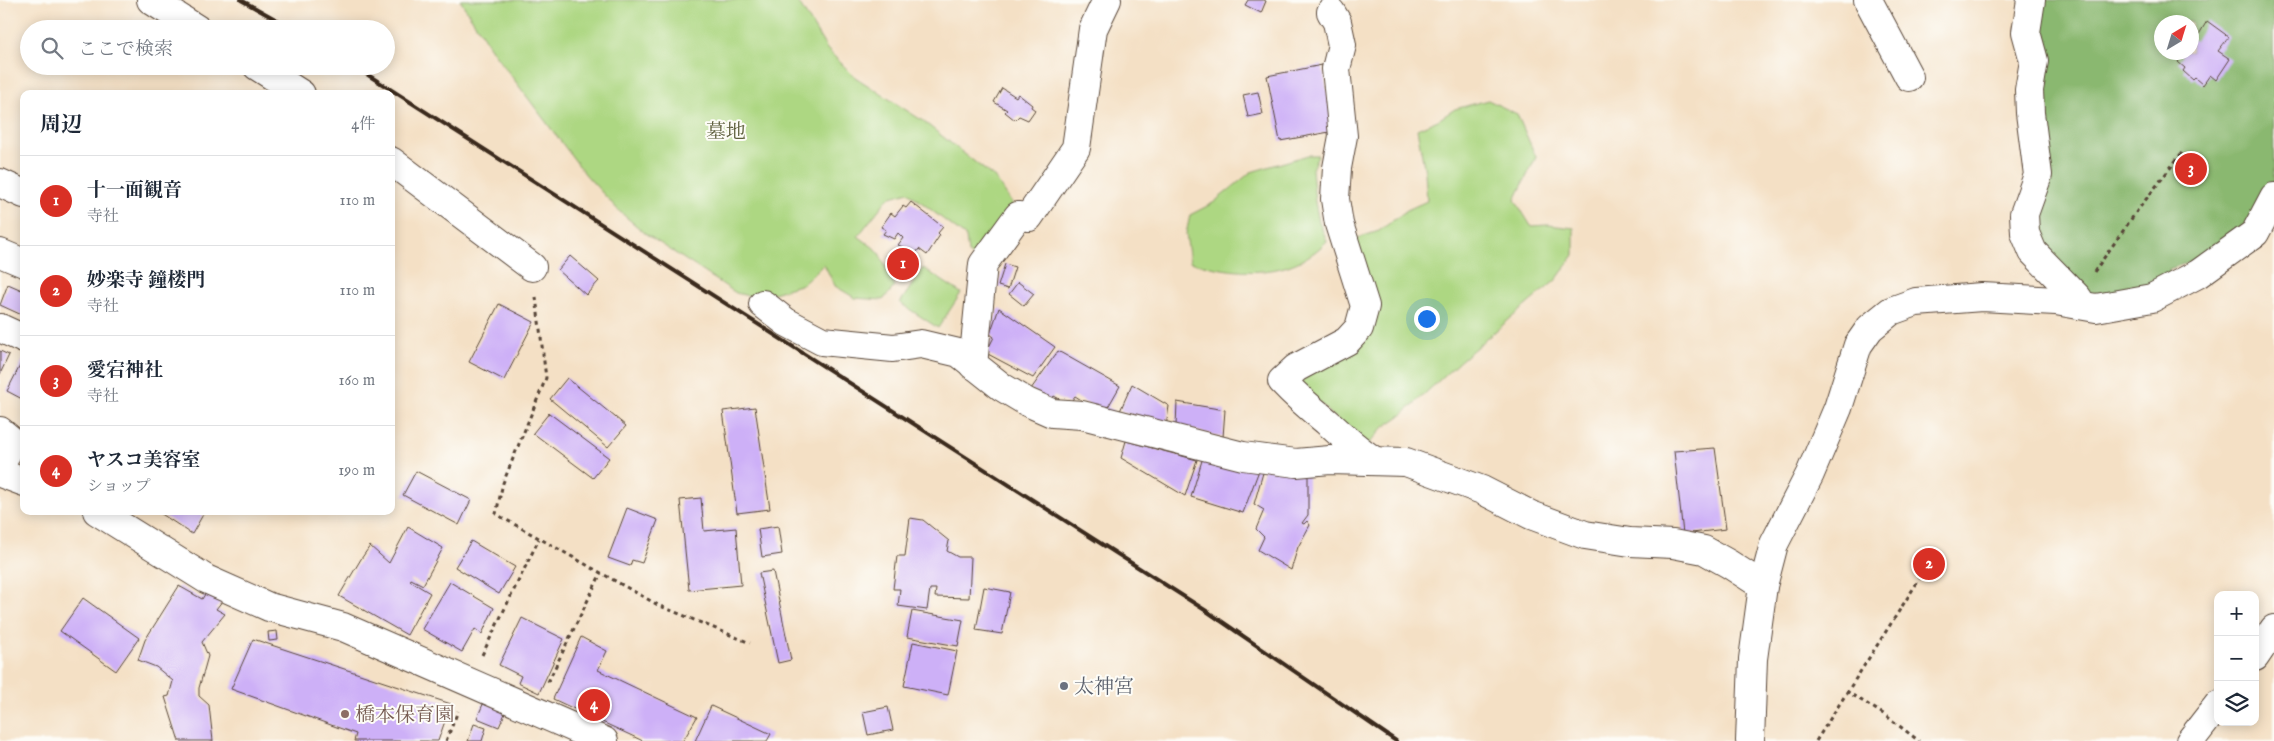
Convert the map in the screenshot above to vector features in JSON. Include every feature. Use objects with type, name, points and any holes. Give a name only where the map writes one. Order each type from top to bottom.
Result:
[{"type":"street","points":[[151,0],[183,20]]},
{"type":"street","points":[[973,364],[983,264],[1018,216],[1029,217],[1076,148],[1093,29],[1107,0]]},
{"type":"street","points":[[1868,0],[1909,77]]},
{"type":"street","points":[[2031,0],[2026,32],[2034,61],[2029,90],[2038,174],[2024,214],[2024,233],[2033,252],[2078,301]]},
{"type":"street","points":[[1332,12],[1337,22],[1342,46],[1336,69],[1343,136],[1337,168],[1335,199],[1339,224],[1365,306],[1360,328],[1347,341],[1296,368],[1282,381],[1298,399],[1356,449],[1375,460]]},
{"type":"street","points":[[271,75],[295,90]]},
{"type":"street","points":[[395,164],[532,267]]},
{"type":"street","points":[[0,184],[20,192]]},
{"type":"street","points":[[1750,741],[1753,659],[1763,586],[1774,544],[1810,474],[1838,408],[1858,345],[1870,328],[1891,311],[1916,302],[1982,297],[2078,301],[2096,308],[2152,298],[2198,274],[2255,232],[2274,197]]},
{"type":"street","points":[[0,253],[20,261]]},
{"type":"street","points":[[764,304],[786,322],[822,341],[893,348],[921,344],[959,353],[1002,386],[1027,402],[1052,413],[1082,415],[1243,456],[1296,463],[1375,460],[1406,462],[1482,490],[1531,514],[1585,535],[1630,542],[1673,544],[1704,550],[1763,586]]},
{"type":"street","points":[[0,328],[20,337]]},
{"type":"street","points":[[0,431],[12,441],[0,468]]},
{"type":"street","points":[[0,473],[20,480]]},
{"type":"street","points":[[103,515],[206,579],[270,607],[343,627],[535,710],[592,738]]},
{"type":"street","points":[[2259,651],[2274,629]]},
{"type":"street","points":[[2190,741],[2214,710]]},
{"type":"path","points":[[2078,301],[2137,211],[2184,150]]},
{"type":"path","points":[[532,267],[546,378],[503,483],[496,514],[658,605],[750,643]]},
{"type":"path","points":[[446,741],[469,682],[539,539]]},
{"type":"path","points":[[1816,741],[1846,691],[1929,564]]},
{"type":"path","points":[[535,710],[601,574]]},
{"type":"path","points":[[1846,691],[1885,715],[1919,741]]},
{"type":"green space","name":"墓地","points":[[460,0],[797,0],[827,49],[855,77],[923,121],[995,178],[1013,205],[975,257],[968,253],[966,237],[908,192],[888,198],[858,236],[878,251],[895,286],[883,300],[855,298],[835,286],[824,264],[803,284],[757,298],[736,293],[646,234],[619,211],[586,175],[494,53]]},
{"type":"green space","points":[[2033,0],[2273,0],[2274,188],[2251,229],[2203,265],[2187,263],[2169,269],[2173,283],[2095,306],[2036,250]]},
{"type":"green space","points":[[1488,100],[1517,114],[1536,157],[1515,200],[1531,226],[1548,225],[1574,228],[1574,255],[1556,280],[1460,361],[1403,414],[1384,427],[1366,447],[1299,383],[1350,342],[1354,239],[1379,231],[1407,210],[1427,201],[1425,172],[1417,129],[1438,120],[1455,109]]},
{"type":"green space","points":[[1308,155],[1318,155],[1312,169],[1315,202],[1319,222],[1327,241],[1312,254],[1297,263],[1263,271],[1226,270],[1190,262],[1186,234],[1190,215],[1213,203],[1251,172]]},
{"type":"green space","points":[[923,268],[961,293],[938,328],[900,303]]},
{"type":"building","points":[[1248,0],[1266,1],[1261,13],[1245,5]]},
{"type":"building","points":[[2207,21],[2229,37],[2218,51],[2230,59],[2216,80],[2210,75],[2203,85],[2195,78],[2193,80],[2183,71],[2185,68],[2178,62],[2179,60],[2199,60],[2199,34]]},
{"type":"building","points":[[1322,65],[1335,131],[1280,141],[1267,76]]},
{"type":"building","points":[[1002,88],[1016,97],[1018,94],[1032,105],[1031,107],[1035,110],[1028,120],[1019,116],[1015,120],[1005,112],[1007,110],[994,102]]},
{"type":"building","points":[[1258,92],[1263,114],[1248,117],[1243,95]]},
{"type":"building","points":[[911,202],[943,227],[927,255],[919,249],[916,253],[898,245],[903,238],[898,233],[894,239],[883,234],[886,230],[881,227],[891,213],[895,216],[903,206],[906,208]]},
{"type":"building","points":[[570,256],[599,281],[586,295],[558,270]]},
{"type":"building","points":[[1005,264],[1015,267],[1008,289],[998,286]]},
{"type":"building","points":[[1018,282],[1034,294],[1024,306],[1009,294]]},
{"type":"building","points":[[8,284],[20,289],[20,314],[0,305]]},
{"type":"building","points":[[499,304],[534,322],[504,380],[469,362]]},
{"type":"building","points":[[999,308],[1055,347],[1033,378],[986,353],[994,337],[990,334]]},
{"type":"building","points":[[0,351],[9,355],[0,374]]},
{"type":"building","points":[[1058,351],[1120,386],[1108,407],[1113,410],[1109,417],[1075,396],[1069,404],[1054,396],[1050,402],[1031,389]]},
{"type":"building","points":[[20,366],[20,398],[7,391]]},
{"type":"building","points":[[567,378],[626,426],[608,447],[550,399]]},
{"type":"building","points":[[1132,384],[1169,406],[1166,427],[1120,411]]},
{"type":"building","points":[[1177,402],[1225,410],[1223,437],[1176,426]]},
{"type":"building","points":[[755,407],[770,509],[737,513],[723,411]]},
{"type":"building","points":[[549,413],[609,458],[593,478],[533,433]]},
{"type":"building","points":[[1126,441],[1197,460],[1185,496],[1121,458]]},
{"type":"building","points":[[1715,448],[1726,529],[1683,534],[1674,451]]},
{"type":"building","points":[[1203,457],[1261,465],[1243,513],[1191,497]]},
{"type":"building","points":[[1265,466],[1308,472],[1308,515],[1302,523],[1304,524],[1307,521],[1310,525],[1298,547],[1291,570],[1258,550],[1264,537],[1256,529],[1264,510],[1254,504]]},
{"type":"building","points":[[416,471],[471,500],[459,525],[403,495]]},
{"type":"building","points":[[701,498],[704,531],[736,528],[741,585],[689,590],[680,500]]},
{"type":"building","points":[[627,508],[658,520],[642,563],[632,560],[630,566],[608,558]]},
{"type":"building","points":[[163,515],[203,515],[192,534]]},
{"type":"building","points":[[910,518],[923,520],[949,541],[947,551],[958,557],[971,557],[969,598],[935,597],[936,589],[930,589],[927,610],[898,606],[900,589],[893,589],[897,556],[905,556]]},
{"type":"building","points":[[778,526],[782,554],[762,557],[758,529]]},
{"type":"building","points":[[408,527],[443,548],[423,585],[411,579],[410,581],[430,593],[407,635],[339,596],[370,546],[389,563]]},
{"type":"building","points":[[471,541],[515,567],[499,594],[455,567]]},
{"type":"building","points":[[773,571],[791,660],[778,663],[759,573]]},
{"type":"building","points":[[450,582],[494,608],[482,634],[475,629],[462,652],[422,629]]},
{"type":"building","points":[[179,586],[202,599],[207,591],[223,600],[216,609],[225,614],[202,642],[208,656],[199,688],[199,696],[209,705],[213,741],[179,741],[165,697],[169,696],[173,681],[156,667],[138,660],[145,640]]},
{"type":"building","points":[[984,587],[1010,592],[1002,634],[976,630]]},
{"type":"building","points":[[83,598],[139,638],[116,671],[60,631]]},
{"type":"building","points":[[912,611],[963,620],[958,646],[907,637]]},
{"type":"building","points":[[522,618],[564,639],[539,693],[518,683],[521,676],[499,665]]},
{"type":"building","points":[[277,631],[278,640],[269,641],[268,632]]},
{"type":"building","points":[[581,637],[607,651],[598,670],[697,717],[683,741],[643,741],[553,699]]},
{"type":"building","points":[[253,639],[451,704],[438,741],[354,741],[356,734],[231,689]]},
{"type":"building","points":[[913,642],[957,651],[948,695],[904,686]]},
{"type":"building","points":[[484,702],[506,711],[499,727],[477,718]]},
{"type":"building","points":[[711,706],[771,734],[767,741],[695,741]]},
{"type":"building","points":[[888,707],[893,730],[868,735],[863,712]]},
{"type":"building","points":[[474,724],[486,728],[482,741],[468,741]]},
{"type":"railway","points":[[241,0],[277,20]]},
{"type":"railway","points":[[368,75],[392,90]]},
{"type":"railway","points":[[395,92],[1208,612],[1396,741]]},
{"type":"place","name":"愛宕神社","points":[[2191,169]]},
{"type":"place","name":"十一面観音","points":[[903,264]]},
{"type":"place","name":"妙楽寺 鐘楼門","points":[[1929,564]]},
{"type":"place","name":"太神宮","points":[[1064,686]]},
{"type":"place","name":"ヤスコ美容室","points":[[594,705]]},
{"type":"place","name":"橋本保育園","points":[[345,714]]}]
